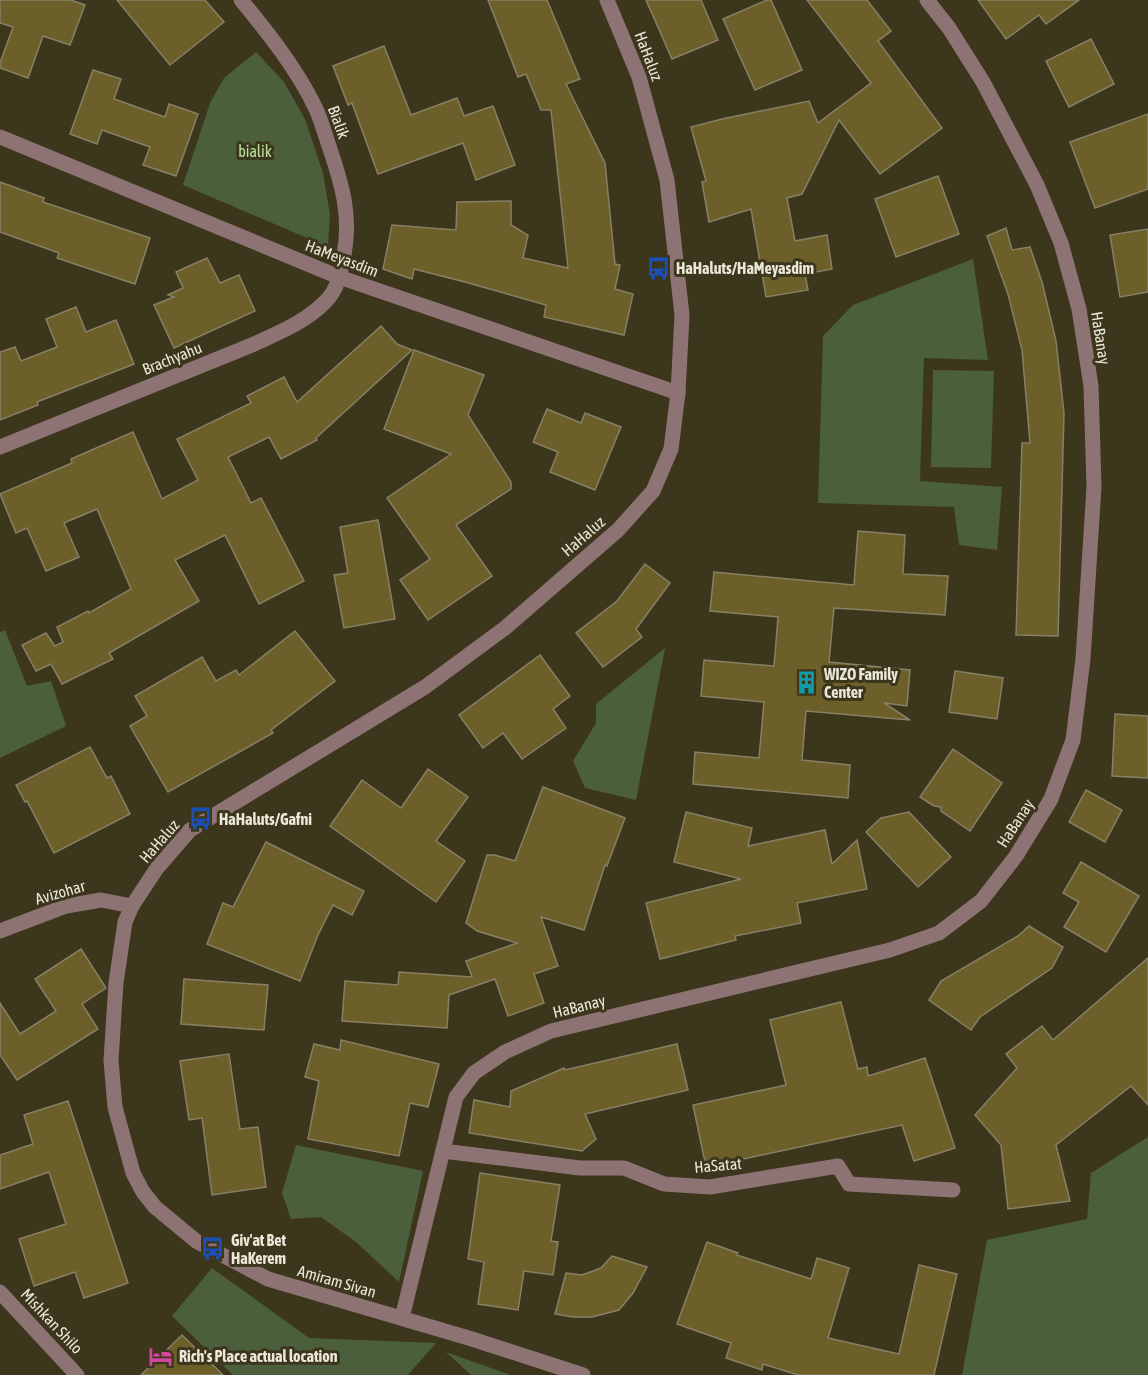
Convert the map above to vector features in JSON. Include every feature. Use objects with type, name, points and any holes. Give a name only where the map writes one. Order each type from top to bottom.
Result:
[{"type":"street","name":"Bialik","points":[[241,0],[268,32],[292,67],[316,110],[337,168],[347,210],[347,237],[339,277]]},
{"type":"street","name":"HaHaluz","points":[[132,906],[157,868],[190,830],[424,687],[505,628],[618,530],[653,491],[671,449],[678,393],[682,315],[667,180],[639,77],[607,0]]},
{"type":"street","name":"HaBanay","points":[[402,1318],[456,1097],[474,1073],[505,1052],[551,1031],[890,950],[939,933],[981,901],[1016,856],[1052,800],[1073,740],[1083,659],[1093,499],[1090,386],[1079,309],[1061,243],[1037,186],[983,82],[949,28],[927,0]]},
{"type":"street","name":"HaMeyasdim","points":[[0,137],[339,277],[678,393]]},
{"type":"street","name":"Brachyahu","points":[[0,447],[252,345],[292,326],[312,314],[328,300],[339,277]]},
{"type":"street","name":"Avizohar","points":[[0,931],[66,906],[101,900],[132,906]]},
{"type":"street","name":"Amiram Sivan","points":[[132,906],[125,922],[116,983],[111,1060],[115,1107],[130,1166],[143,1192],[155,1207],[196,1241],[268,1279],[583,1375]]},
{"type":"street","name":"HaSatat","points":[[443,1151],[580,1168],[624,1168],[664,1184],[710,1187],[838,1166],[849,1184],[953,1190]]},
{"type":"street","name":"Mishkan Shilo","points":[[0,1292],[77,1375]]},
{"type":"green space","name":"bialik","points":[[256,52],[284,82],[305,119],[323,173],[330,215],[328,247],[183,185],[210,103],[224,78]]},
{"type":"green space","points":[[973,259],[988,360],[924,358],[920,481],[1002,487],[997,550],[959,545],[954,507],[818,503],[823,336],[853,305]]},
{"type":"green space","points":[[933,370],[994,371],[991,468],[931,467]]},
{"type":"green space","points":[[5,630],[27,686],[51,681],[66,726],[0,758],[0,632]]},
{"type":"green space","points":[[665,648],[636,800],[585,788],[573,761],[596,723],[596,704]]},
{"type":"green space","points":[[1148,1137],[1148,1375],[962,1375],[987,1240],[1087,1219],[1091,1173]]},
{"type":"green space","points":[[296,1145],[423,1171],[399,1282],[356,1242],[321,1217],[291,1219],[282,1193]]},
{"type":"green space","points":[[212,1268],[309,1338],[436,1343],[408,1375],[233,1375],[172,1316]]},
{"type":"green space","points":[[446,1352],[511,1375],[471,1375]]},
{"type":"building","points":[[0,0],[71,0],[85,5],[70,45],[43,36],[28,78],[0,68],[13,27],[0,23]]},
{"type":"building","points":[[117,0],[205,0],[224,22],[170,65]]},
{"type":"building","points":[[488,0],[547,0],[580,79],[566,84],[605,163],[615,264],[620,265],[615,289],[633,294],[624,335],[544,317],[546,305],[465,282],[414,269],[412,279],[383,269],[392,225],[456,230],[457,202],[511,201],[511,225],[528,235],[523,258],[568,268],[551,110],[541,110],[526,74],[518,77]]},
{"type":"building","points":[[646,0],[701,0],[718,40],[672,59]]},
{"type":"building","points":[[771,0],[802,70],[755,90],[723,19]]},
{"type":"building","points":[[807,0],[867,0],[891,31],[878,41],[942,128],[880,174],[839,120],[802,194],[787,198],[795,241],[827,235],[832,269],[805,274],[808,290],[766,297],[751,209],[709,222],[702,182],[706,181],[691,127],[809,101],[818,123],[871,83]]},
{"type":"building","points":[[978,0],[1079,0],[1046,24],[1039,15],[1006,39]]},
{"type":"building","points":[[1091,39],[1114,84],[1069,107],[1046,61]]},
{"type":"building","points":[[384,46],[411,115],[457,98],[464,116],[493,106],[515,165],[476,180],[463,143],[378,174],[352,103],[348,105],[333,66]]},
{"type":"building","points":[[93,70],[121,79],[114,99],[165,117],[169,104],[198,114],[176,176],[143,165],[150,147],[102,130],[97,144],[70,134]]},
{"type":"building","points":[[1148,114],[1148,189],[1095,208],[1070,142]]},
{"type":"building","points":[[938,176],[959,234],[896,257],[875,199]]},
{"type":"building","points":[[0,182],[44,198],[43,202],[150,238],[135,284],[57,258],[59,253],[0,232]]},
{"type":"building","points":[[1006,228],[1012,250],[1030,247],[1042,282],[1056,341],[1064,413],[1058,636],[1016,635],[1022,443],[1030,443],[1022,350],[1008,294],[987,236]]},
{"type":"building","points":[[1148,229],[1148,292],[1120,297],[1110,235]]},
{"type":"building","points":[[207,258],[220,283],[239,275],[255,311],[174,348],[154,305],[174,297],[168,295],[183,288],[176,272]]},
{"type":"building","points":[[76,307],[86,332],[116,320],[134,364],[37,402],[38,405],[0,420],[0,352],[15,347],[21,361],[57,347],[46,319]]},
{"type":"building","points":[[381,326],[397,344],[412,350],[316,438],[317,440],[281,459],[269,437],[228,457],[251,503],[261,498],[304,581],[259,604],[225,535],[175,560],[199,601],[109,653],[113,659],[62,684],[51,664],[36,671],[22,645],[46,633],[55,646],[63,642],[57,627],[88,611],[89,613],[131,589],[97,509],[64,523],[79,557],[46,571],[27,528],[16,533],[0,494],[72,463],[71,459],[133,432],[162,499],[198,480],[177,439],[251,403],[247,396],[284,377],[297,402]]},
{"type":"building","points":[[414,350],[484,375],[468,415],[511,482],[511,489],[456,525],[492,576],[428,620],[400,580],[430,559],[387,498],[451,454],[384,429]]},
{"type":"building","points":[[547,409],[581,423],[585,413],[621,427],[595,490],[550,472],[558,452],[533,442]]},
{"type":"building","points":[[378,520],[395,619],[344,628],[334,575],[348,573],[340,527]]},
{"type":"building","name":"WIZO Family Center","points":[[858,531],[905,535],[903,574],[948,576],[945,615],[834,608],[829,662],[910,670],[907,706],[884,703],[910,720],[806,711],[802,760],[850,765],[848,798],[693,784],[695,752],[759,758],[764,702],[701,696],[704,660],[774,666],[778,617],[710,611],[714,572],[854,585]]},
{"type":"building","points":[[645,564],[670,583],[636,629],[642,637],[603,667],[576,633],[617,601]]},
{"type":"building","points":[[295,631],[335,681],[271,730],[273,733],[168,792],[130,726],[147,716],[135,696],[202,657],[216,681],[236,670],[239,675]]},
{"type":"building","points":[[540,655],[570,696],[553,709],[566,728],[522,759],[503,733],[483,748],[459,715]]},
{"type":"building","points":[[955,671],[1003,678],[997,719],[949,712]]},
{"type":"building","points":[[1115,714],[1148,716],[1148,778],[1112,776]]},
{"type":"building","points":[[90,747],[107,778],[111,776],[130,814],[54,853],[16,785]]},
{"type":"building","points":[[953,749],[1002,783],[970,831],[941,811],[941,807],[934,806],[920,797]]},
{"type":"building","points":[[428,769],[468,797],[436,841],[465,861],[436,902],[330,826],[362,780],[401,808]]},
{"type":"building","points":[[543,787],[625,818],[607,866],[605,865],[584,930],[541,917],[558,966],[534,974],[544,1003],[508,1016],[495,979],[449,995],[447,1028],[342,1021],[345,981],[398,985],[399,972],[472,977],[466,961],[517,943],[477,931],[466,923],[487,855],[515,861]]},
{"type":"building","points":[[1086,790],[1122,810],[1105,842],[1069,822]]},
{"type":"building","points":[[686,812],[752,828],[748,846],[825,830],[832,864],[857,840],[867,889],[797,903],[801,923],[735,936],[736,940],[660,959],[646,903],[741,879],[674,862]]},
{"type":"building","points":[[909,812],[951,857],[918,887],[866,832],[881,818]]},
{"type":"building","points":[[266,842],[364,891],[352,915],[333,905],[318,935],[300,981],[207,944],[223,903],[233,907]]},
{"type":"building","points":[[1081,862],[1139,896],[1106,952],[1064,927],[1079,902],[1063,893]]},
{"type":"building","points":[[1029,926],[1063,947],[1052,968],[980,1017],[971,1030],[929,1000],[941,981],[1018,936]]},
{"type":"building","points":[[81,949],[106,988],[82,1004],[98,1029],[17,1080],[0,1055],[0,1003],[20,1034],[56,1011],[35,979]]},
{"type":"building","points":[[1148,958],[1148,1105],[1131,1086],[1056,1145],[1070,1201],[1008,1209],[1001,1145],[975,1115],[1017,1068],[1006,1054],[1042,1026],[1053,1040]]},
{"type":"building","points":[[184,979],[268,985],[264,1030],[181,1024]]},
{"type":"building","points":[[841,1002],[858,1069],[867,1067],[868,1076],[925,1058],[955,1148],[914,1161],[902,1125],[706,1167],[693,1105],[786,1085],[770,1020]]},
{"type":"building","points":[[341,1040],[439,1064],[428,1107],[410,1103],[399,1156],[308,1139],[319,1081],[305,1077],[314,1044],[340,1050]]},
{"type":"building","points":[[677,1044],[688,1090],[585,1114],[596,1139],[582,1151],[469,1133],[474,1100],[510,1107],[511,1091],[564,1068],[565,1070]]},
{"type":"building","points":[[229,1054],[240,1129],[258,1127],[266,1187],[212,1195],[202,1118],[189,1120],[180,1061]]},
{"type":"building","points":[[68,1101],[128,1283],[84,1298],[75,1272],[34,1286],[19,1239],[66,1224],[49,1172],[0,1189],[0,1155],[33,1144],[24,1115]]},
{"type":"building","points":[[480,1173],[560,1185],[551,1241],[558,1242],[553,1275],[524,1271],[518,1310],[478,1304],[484,1262],[468,1259]]},
{"type":"building","points":[[707,1242],[738,1253],[737,1255],[811,1279],[817,1258],[849,1268],[828,1338],[899,1354],[919,1265],[957,1274],[934,1375],[798,1375],[763,1364],[762,1370],[726,1358],[731,1343],[677,1324]]},
{"type":"building","points":[[612,1256],[647,1267],[633,1293],[619,1310],[592,1317],[555,1314],[566,1273],[582,1275],[601,1268]]},
{"type":"building","points":[[182,1335],[223,1375],[141,1375]]},
{"type":"place","name":"HaHaluts/HaMeyasdim","points":[[658,268]]},
{"type":"place","name":"WIZO Family Center","points":[[806,683]]},
{"type":"place","name":"HaHaluts/Gafni","points":[[201,819]]},
{"type":"place","name":"Giv'at Bet HaKerem","points":[[213,1249]]},
{"type":"place","name":"Rich's Place actual location","points":[[161,1356]]}]
